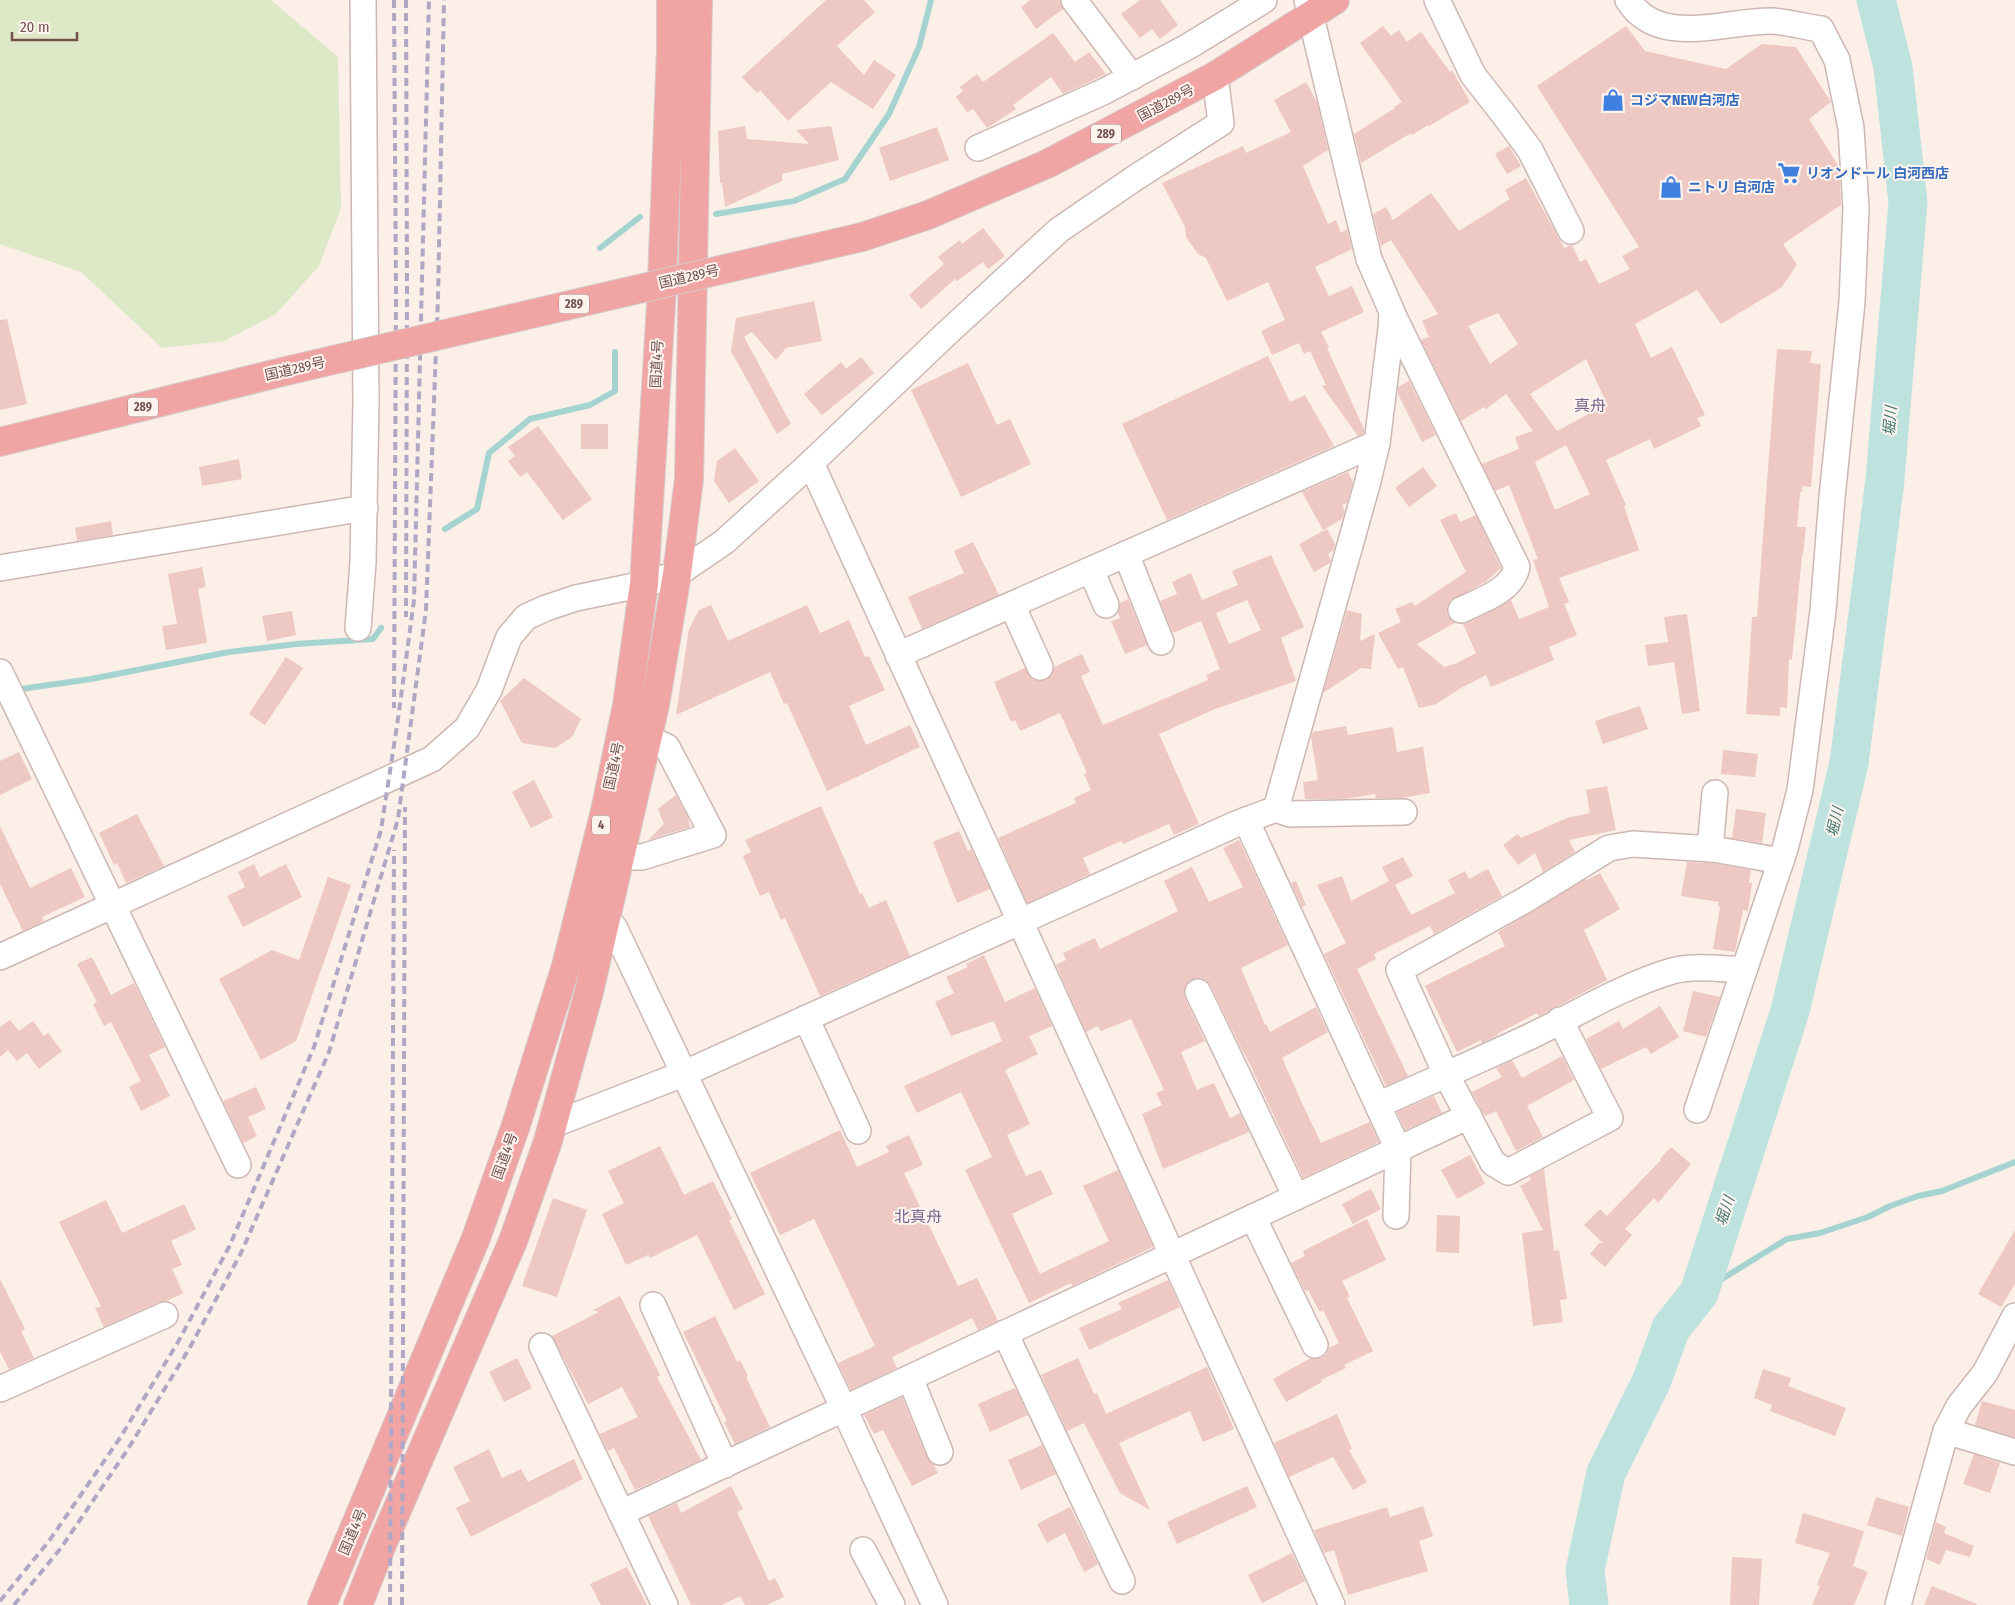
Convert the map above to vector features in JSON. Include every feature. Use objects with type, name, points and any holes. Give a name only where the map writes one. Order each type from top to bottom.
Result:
[{"type":"highway","name":"国道4号","points":[[322,1605],[476,1238],[516,1125],[566,966],[605,811],[627,704],[644,584],[661,305],[671,51],[671,0]]},
{"type":"highway","name":"国道4号","points":[[358,1605],[513,1241],[552,1125],[589,992],[655,705],[677,574],[689,478],[698,0]]},
{"type":"highway","name":"国道289号","points":[[0,442],[286,371],[862,237],[928,215],[1047,164],[1215,76],[1309,8],[1335,0]]},
{"type":"street","points":[[358,628],[365,508],[366,402],[363,0]]},
{"type":"street","points":[[1074,0],[1132,77]]},
{"type":"street","points":[[978,148],[1105,91],[1189,46],[1264,0]]},
{"type":"street","points":[[1437,0],[1473,75],[1530,150],[1571,232]]},
{"type":"street","points":[[1628,0],[1633,9],[1652,21],[1677,30],[1771,21],[1821,30],[1837,60],[1851,128],[1856,208],[1852,302],[1832,497],[1823,611],[1800,790],[1781,861],[1697,1110]]},
{"type":"street","points":[[1309,8],[1369,259],[1392,312],[1517,567],[1515,577],[1507,586],[1461,610]]},
{"type":"street","points":[[2,950],[112,905],[432,759],[467,728],[489,690],[509,637],[526,617],[576,598],[644,584],[677,574],[724,542],[811,463],[944,335],[1059,230],[1135,178],[1221,123],[1215,76]]},
{"type":"street","points":[[1276,809],[1377,443],[1392,312]]},
{"type":"street","points":[[898,655],[1377,443]]},
{"type":"street","points":[[811,463],[1332,1605]]},
{"type":"street","points":[[0,568],[365,508]]},
{"type":"street","points":[[1126,554],[1161,642]]},
{"type":"street","points":[[1091,570],[1106,605]]},
{"type":"street","points":[[1012,605],[1040,667]]},
{"type":"street","points":[[0,672],[238,1165]]},
{"type":"street","points":[[620,857],[642,857],[713,835],[667,747],[648,738]]},
{"type":"street","points":[[1710,849],[1715,793]]},
{"type":"street","points":[[552,1125],[683,1074],[1246,820],[1276,809],[1290,814],[1404,812]]},
{"type":"street","points":[[1246,820],[1398,1149],[1396,1216]]},
{"type":"street","points":[[1560,1020],[1610,1118],[1508,1172],[1493,1163],[1446,1074],[1399,970],[1525,900],[1609,848],[1633,844],[1710,849],[1781,861]]},
{"type":"street","points":[[605,922],[614,927],[844,1409],[934,1605]]},
{"type":"street","points":[[1378,1105],[1640,983],[1674,971],[1704,968],[1744,970]]},
{"type":"street","points":[[1198,992],[1296,1197]]},
{"type":"street","points":[[806,1018],[858,1130]]},
{"type":"street","points":[[621,1513],[1469,1116]]},
{"type":"street","points":[[1253,1217],[1315,1345]]},
{"type":"street","points":[[653,1305],[725,1465]]},
{"type":"street","points":[[0,1389],[165,1315]]},
{"type":"street","points":[[1898,1605],[1946,1431],[1959,1406],[1985,1373],[2015,1316]]},
{"type":"street","points":[[1006,1333],[1122,1580]]},
{"type":"street","points":[[542,1346],[665,1605]]},
{"type":"street","points":[[910,1378],[940,1452]]},
{"type":"street","points":[[1946,1431],[2015,1452]]},
{"type":"street","points":[[863,1550],[892,1605]]},
{"type":"green space","points":[[0,0],[271,0],[338,57],[341,208],[319,266],[276,314],[225,341],[162,348],[81,272],[0,244]]},
{"type":"building","points":[[826,0],[864,0],[875,12],[837,46],[864,75],[874,60],[896,75],[873,109],[831,82],[788,121],[760,90],[757,93],[742,77]]},
{"type":"building","points":[[1030,0],[1060,0],[1063,9],[1036,29],[1021,7]]},
{"type":"building","points":[[1140,0],[1160,0],[1178,25],[1160,39],[1152,29],[1140,38],[1121,14]]},
{"type":"building","points":[[1383,26],[1391,36],[1399,30],[1407,42],[1421,32],[1450,72],[1452,70],[1470,102],[1412,135],[1411,133],[1361,163],[1354,134],[1402,102],[1360,43]]},
{"type":"building","points":[[1626,26],[1645,51],[1726,69],[1762,44],[1796,47],[1831,102],[1809,119],[1839,167],[1841,205],[1783,244],[1797,265],[1781,288],[1721,324],[1697,290],[1635,324],[1651,358],[1672,347],[1705,415],[1697,418],[1701,426],[1654,449],[1650,439],[1606,460],[1626,505],[1624,506],[1639,550],[1559,578],[1569,602],[1564,604],[1577,635],[1549,647],[1554,660],[1491,687],[1486,675],[1436,704],[1419,708],[1403,667],[1398,669],[1378,633],[1401,622],[1395,609],[1412,602],[1415,606],[1466,572],[1440,520],[1456,513],[1460,522],[1476,515],[1501,568],[1487,581],[1450,601],[1447,608],[1448,616],[1455,623],[1417,644],[1444,667],[1457,663],[1476,653],[1463,624],[1511,600],[1519,619],[1549,607],[1533,560],[1538,559],[1509,485],[1495,491],[1482,464],[1519,449],[1515,437],[1533,431],[1506,394],[1486,409],[1484,407],[1461,421],[1421,340],[1429,337],[1422,321],[1438,314],[1391,240],[1381,246],[1373,214],[1386,207],[1393,220],[1431,193],[1459,231],[1510,199],[1505,190],[1526,178],[1564,248],[1572,245],[1580,262],[1586,259],[1599,284],[1630,269],[1622,256],[1639,247],[1537,86]],"holes":[[[1498,313],[1518,344],[1490,364],[1468,326]],[[1586,359],[1607,404],[1557,431],[1530,394]],[[1566,445],[1590,494],[1555,510],[1535,462]]]},
{"type":"building","points":[[1053,33],[1075,62],[1089,52],[1106,74],[1063,94],[1051,77],[1013,105],[1016,109],[987,128],[973,109],[967,112],[956,97],[963,91],[960,87],[977,74],[983,82]]},
{"type":"building","points":[[1306,82],[1317,102],[1328,150],[1303,166],[1328,224],[1336,220],[1341,233],[1347,229],[1352,249],[1315,267],[1329,296],[1352,286],[1364,312],[1321,332],[1364,429],[1364,433],[1358,436],[1322,386],[1326,385],[1310,351],[1304,354],[1299,343],[1272,355],[1261,331],[1285,320],[1268,282],[1227,301],[1206,258],[1198,254],[1186,237],[1185,227],[1162,183],[1243,146],[1246,153],[1291,132],[1274,100]]},
{"type":"building","points":[[745,126],[747,139],[809,144],[796,130],[831,126],[839,160],[782,174],[782,181],[725,207],[722,183],[720,183],[718,131]]},
{"type":"building","points":[[937,127],[949,160],[890,181],[879,148]]},
{"type":"building","points":[[1509,146],[1521,166],[1507,174],[1495,154]]},
{"type":"building","points":[[983,228],[1005,256],[988,269],[983,262],[957,281],[955,279],[921,309],[909,295],[944,264],[938,257],[960,240],[962,244]]},
{"type":"building","points":[[814,301],[822,341],[786,348],[776,360],[752,332],[744,337],[791,424],[777,434],[731,351],[736,318]]},
{"type":"building","points":[[7,319],[27,404],[0,410],[0,320]]},
{"type":"building","points":[[1777,349],[1812,351],[1810,363],[1821,364],[1811,487],[1802,486],[1802,492],[1800,492],[1797,527],[1806,527],[1792,660],[1789,659],[1787,708],[1780,707],[1780,716],[1746,714],[1752,617],[1757,617]]},
{"type":"building","points":[[1268,356],[1290,402],[1305,395],[1334,446],[1167,520],[1122,424]]},
{"type":"building","points":[[861,357],[874,373],[822,415],[804,394],[841,362],[846,369]]},
{"type":"building","points":[[968,363],[997,425],[1010,419],[1031,464],[961,497],[911,390]]},
{"type":"building","points":[[1409,381],[1436,435],[1422,442],[1398,394],[1398,387]]},
{"type":"building","points":[[581,424],[608,424],[608,449],[581,449]]},
{"type":"building","points":[[538,426],[592,499],[563,520],[527,472],[520,477],[508,461],[515,456],[508,447]]},
{"type":"building","points":[[735,448],[759,481],[729,503],[714,481],[717,461]]},
{"type":"building","points":[[239,459],[242,479],[202,486],[199,467]]},
{"type":"building","points":[[1423,467],[1437,486],[1409,507],[1395,488]]},
{"type":"building","points":[[1348,472],[1353,482],[1347,503],[1342,505],[1345,511],[1342,519],[1323,530],[1302,492]]},
{"type":"building","points":[[111,521],[113,535],[77,541],[75,528]]},
{"type":"building","points":[[1327,529],[1335,544],[1334,550],[1328,554],[1331,560],[1330,563],[1314,572],[1299,544]]},
{"type":"building","points":[[973,542],[999,595],[922,629],[908,597],[964,573],[954,551]]},
{"type":"building","points":[[1271,555],[1304,627],[1281,638],[1296,681],[1215,709],[1159,734],[1199,824],[1174,835],[1169,824],[1123,844],[1121,841],[1083,858],[1090,874],[1027,903],[998,838],[1076,803],[1074,798],[1091,790],[1084,774],[1087,773],[1060,713],[1020,731],[1015,720],[1011,722],[994,682],[1025,668],[1032,679],[1045,680],[1052,675],[1054,667],[1082,654],[1090,672],[1081,676],[1103,725],[1208,680],[1206,675],[1220,669],[1201,621],[1173,633],[1160,601],[1177,594],[1172,582],[1191,573],[1202,600],[1238,585],[1232,571]],"holes":[[[1247,600],[1261,630],[1229,644],[1216,613]]]},
{"type":"building","points":[[202,567],[206,587],[198,589],[207,643],[166,650],[162,626],[177,624],[168,574]]},
{"type":"building","points":[[1128,599],[1147,645],[1125,654],[1111,621],[1120,618],[1118,613],[1120,603]]},
{"type":"building","points":[[711,605],[728,641],[807,605],[820,633],[849,620],[865,657],[869,656],[885,690],[849,706],[866,745],[910,725],[920,747],[827,791],[787,703],[784,704],[770,672],[676,715],[689,629],[699,610]]},
{"type":"building","points":[[1347,610],[1362,614],[1360,641],[1375,634],[1371,669],[1361,668],[1323,693]]},
{"type":"building","points":[[292,611],[296,635],[267,641],[262,616]]},
{"type":"building","points":[[1687,614],[1700,711],[1682,714],[1674,662],[1648,666],[1645,645],[1668,642],[1664,617]]},
{"type":"building","points":[[286,657],[303,668],[265,725],[249,714]]},
{"type":"building","points":[[524,678],[581,719],[572,737],[555,748],[522,743],[500,701]]},
{"type":"building","points":[[1640,706],[1648,729],[1603,744],[1595,721]]},
{"type":"building","points":[[1346,726],[1348,735],[1393,727],[1397,752],[1423,747],[1430,793],[1402,798],[1376,798],[1375,794],[1345,799],[1305,799],[1303,782],[1318,780],[1311,737],[1313,732]]},
{"type":"building","points":[[1723,750],[1758,754],[1755,777],[1721,774]]},
{"type":"building","points":[[19,752],[32,779],[0,795],[0,761]]},
{"type":"building","points":[[534,780],[553,817],[531,828],[512,792]]},
{"type":"building","points":[[1607,786],[1616,830],[1569,840],[1575,852],[1543,872],[1535,853],[1518,865],[1503,845],[1518,834],[1521,838],[1567,818],[1590,813],[1586,790]]},
{"type":"building","points":[[676,795],[688,818],[690,827],[648,840],[664,824],[658,809]]},
{"type":"building","points":[[821,806],[860,894],[862,893],[869,908],[886,900],[910,956],[820,996],[785,918],[781,920],[769,892],[760,896],[743,856],[751,852],[745,840]]},
{"type":"building","points":[[1736,809],[1766,813],[1762,843],[1732,838]]},
{"type":"building","points":[[137,814],[164,866],[126,883],[117,863],[114,865],[99,833]]},
{"type":"building","points":[[0,826],[30,888],[71,868],[85,897],[42,917],[44,921],[23,931],[0,884]]},
{"type":"building","points":[[959,831],[968,851],[971,849],[990,889],[957,903],[933,842]]},
{"type":"building","points":[[1239,840],[1288,945],[1241,968],[1265,1025],[1270,1032],[1316,1007],[1328,1032],[1282,1058],[1301,1101],[1321,1143],[1370,1122],[1379,1142],[1303,1178],[1245,1054],[1211,986],[1206,980],[1200,978],[1192,979],[1186,984],[1184,991],[1185,998],[1205,1041],[1181,1052],[1197,1090],[1214,1083],[1230,1118],[1240,1113],[1249,1132],[1163,1169],[1142,1114],[1162,1105],[1156,1093],[1164,1090],[1131,1019],[1101,1031],[1098,1026],[1086,1032],[1056,965],[1066,960],[1063,953],[1095,938],[1100,949],[1178,911],[1164,881],[1192,867],[1209,902],[1243,887],[1223,848]]},
{"type":"building","points":[[1403,857],[1413,876],[1395,885],[1411,915],[1455,893],[1448,880],[1465,871],[1469,879],[1488,869],[1502,896],[1434,934],[1430,926],[1374,954],[1376,959],[1357,969],[1408,1076],[1386,1086],[1324,954],[1346,943],[1317,885],[1342,876],[1351,901],[1389,881],[1382,867]]},
{"type":"building","points":[[1687,862],[1711,863],[1751,870],[1749,883],[1752,883],[1748,911],[1743,910],[1735,952],[1713,949],[1720,907],[1718,907],[1719,902],[1681,896]]},
{"type":"building","points":[[254,864],[260,877],[286,864],[302,897],[243,927],[227,896],[245,887],[238,872]]},
{"type":"building","points":[[1600,873],[1620,909],[1584,930],[1607,980],[1539,1016],[1537,1013],[1482,1043],[1481,1040],[1457,1052],[1425,986],[1505,946],[1498,932],[1586,879]]},
{"type":"building","points":[[328,877],[351,885],[296,1041],[261,1060],[219,979],[272,950],[299,960]]},
{"type":"building","points":[[1296,881],[1306,905],[1302,907],[1291,883]]},
{"type":"building","points":[[984,955],[1005,1002],[1035,988],[1052,1026],[1029,1036],[1038,1054],[1005,1070],[1030,1124],[1007,1135],[1026,1176],[1041,1170],[1053,1194],[1012,1214],[1040,1274],[1109,1241],[1083,1186],[1118,1170],[1153,1247],[1072,1286],[1071,1283],[1029,1303],[965,1170],[992,1157],[961,1092],[917,1113],[904,1086],[1002,1041],[994,1021],[951,1036],[935,1002],[954,993],[946,977],[968,967],[966,964]]},
{"type":"building","points":[[92,957],[111,995],[134,983],[165,1047],[149,1055],[170,1096],[141,1111],[129,1087],[141,1081],[111,1022],[104,1026],[93,1004],[97,1002],[77,964]]},
{"type":"building","points":[[1693,991],[1720,997],[1706,1037],[1683,1031]]},
{"type":"building","points":[[1660,1006],[1679,1037],[1651,1054],[1646,1047],[1601,1069],[1586,1039],[1619,1021],[1623,1029]]},
{"type":"building","points":[[10,1020],[19,1031],[33,1021],[44,1036],[48,1033],[62,1051],[39,1069],[27,1053],[17,1061],[8,1050],[0,1057],[0,1027]]},
{"type":"building","points":[[1562,1056],[1574,1080],[1527,1106],[1543,1137],[1516,1151],[1496,1111],[1485,1116],[1472,1092],[1502,1077],[1496,1068],[1512,1060],[1522,1078]]},
{"type":"building","points":[[256,1087],[266,1109],[248,1117],[257,1136],[243,1143],[223,1101]]},
{"type":"building","points":[[1434,1096],[1442,1113],[1405,1130],[1397,1112]]},
{"type":"building","points":[[840,1130],[857,1167],[889,1152],[886,1146],[909,1135],[923,1165],[904,1173],[958,1286],[977,1278],[998,1321],[978,1330],[972,1318],[892,1357],[897,1368],[851,1390],[838,1363],[875,1346],[814,1219],[780,1235],[750,1173]]},
{"type":"building","points":[[660,1146],[684,1195],[713,1181],[732,1219],[729,1220],[765,1294],[734,1310],[697,1235],[650,1258],[648,1255],[626,1265],[602,1214],[624,1203],[608,1171]]},
{"type":"building","points":[[1671,1147],[1691,1164],[1658,1203],[1654,1198],[1625,1229],[1632,1235],[1605,1267],[1590,1254],[1599,1243],[1603,1243],[1584,1225],[1600,1209],[1607,1216],[1661,1160]]},
{"type":"building","points":[[1470,1155],[1485,1184],[1457,1199],[1441,1170]]},
{"type":"building","points":[[1544,1169],[1554,1251],[1559,1250],[1567,1299],[1560,1300],[1563,1322],[1533,1326],[1522,1233],[1543,1230],[1520,1186],[1531,1180],[1529,1177]]},
{"type":"building","points":[[1371,1189],[1381,1209],[1353,1224],[1342,1204]]},
{"type":"building","points":[[553,1198],[587,1210],[557,1297],[522,1286]]},
{"type":"building","points":[[106,1200],[122,1233],[184,1204],[196,1229],[171,1241],[182,1265],[172,1269],[183,1293],[104,1327],[95,1308],[101,1306],[59,1222]]},
{"type":"building","points":[[1437,1215],[1460,1216],[1459,1253],[1436,1252]]},
{"type":"building","points":[[1367,1219],[1386,1260],[1342,1281],[1350,1297],[1347,1298],[1373,1351],[1344,1365],[1346,1368],[1321,1380],[1322,1382],[1286,1402],[1273,1379],[1311,1358],[1322,1358],[1329,1348],[1339,1343],[1323,1310],[1320,1312],[1308,1290],[1305,1291],[1291,1263],[1305,1256],[1303,1251]]},
{"type":"building","points":[[2015,1230],[2015,1284],[2001,1307],[1978,1294]]},
{"type":"building","points":[[0,1279],[25,1329],[21,1331],[34,1358],[9,1369],[0,1352]]},
{"type":"building","points":[[1168,1280],[1180,1307],[1089,1350],[1079,1328],[1122,1309],[1118,1303]]},
{"type":"building","points":[[620,1296],[660,1375],[657,1377],[701,1460],[635,1490],[614,1448],[608,1451],[600,1434],[638,1417],[622,1387],[588,1404],[552,1336],[599,1312],[593,1310]]},
{"type":"building","points":[[715,1316],[737,1362],[740,1360],[748,1376],[746,1377],[770,1427],[735,1444],[724,1422],[727,1421],[683,1332]]},
{"type":"building","points":[[517,1358],[532,1388],[504,1402],[489,1372]]},
{"type":"building","points":[[1078,1358],[1094,1394],[1097,1393],[1106,1414],[1207,1367],[1234,1429],[1203,1442],[1190,1411],[1119,1443],[1150,1510],[1120,1493],[1084,1423],[1067,1431],[1041,1375]]},
{"type":"building","points":[[1763,1369],[1791,1378],[1788,1386],[1846,1408],[1835,1436],[1770,1411],[1772,1405],[1754,1398]]},
{"type":"building","points":[[1015,1388],[1028,1415],[990,1432],[978,1404]]},
{"type":"building","points":[[902,1397],[927,1457],[938,1473],[912,1486],[883,1430],[874,1434],[864,1415]]},
{"type":"building","points":[[1982,1401],[2015,1410],[2015,1437],[1975,1425]]},
{"type":"building","points":[[1337,1414],[1352,1449],[1349,1450],[1367,1482],[1353,1490],[1333,1457],[1289,1477],[1274,1443]]},
{"type":"building","points":[[1042,1445],[1056,1474],[1021,1490],[1008,1460]]},
{"type":"building","points":[[489,1449],[502,1478],[521,1469],[528,1482],[574,1459],[583,1479],[471,1537],[456,1508],[470,1501],[453,1467]]},
{"type":"building","points":[[1974,1454],[2000,1463],[1990,1493],[1963,1484]]},
{"type":"building","points":[[731,1486],[743,1509],[737,1512],[769,1581],[775,1578],[784,1597],[767,1605],[745,1605],[740,1596],[722,1605],[691,1605],[648,1516],[677,1503],[681,1513]]},
{"type":"building","points":[[1247,1486],[1257,1507],[1177,1544],[1167,1522]]},
{"type":"building","points":[[1876,1497],[1909,1507],[1902,1536],[1867,1525]]},
{"type":"building","points":[[1423,1506],[1433,1536],[1419,1541],[1428,1571],[1348,1595],[1334,1550],[1324,1553],[1314,1530],[1387,1507],[1390,1517]]},
{"type":"building","points":[[1070,1507],[1098,1564],[1084,1572],[1065,1533],[1047,1543],[1037,1524]]},
{"type":"building","points":[[1803,1513],[1864,1531],[1853,1566],[1868,1572],[1854,1605],[1812,1605],[1820,1586],[1817,1585],[1830,1553],[1795,1543]]},
{"type":"building","points":[[1936,1522],[1946,1527],[1944,1533],[1974,1546],[1970,1557],[1946,1550],[1940,1565],[1926,1559]]},
{"type":"building","points":[[1292,1553],[1305,1581],[1262,1603],[1248,1575]]},
{"type":"building","points":[[1732,1557],[1762,1559],[1759,1605],[1730,1605]]},
{"type":"building","points":[[627,1567],[647,1605],[601,1605],[590,1584]]},
{"type":"building","points":[[1932,1586],[1977,1604],[1977,1605],[1924,1605]]},
{"type":"waterway","points":[[716,214],[794,201],[845,179],[889,114],[919,47],[931,0]]},
{"type":"waterway","name":"堀川","points":[[1589,1605],[1585,1570],[1606,1473],[1652,1380],[1671,1328],[1699,1293],[1790,1011],[1849,763],[1885,480],[1908,202],[1893,67],[1876,0]]},
{"type":"waterway","points":[[600,248],[640,217]]},
{"type":"waterway","points":[[445,529],[477,509],[489,453],[530,419],[590,405],[615,391],[615,352]]},
{"type":"waterway","points":[[14,690],[91,679],[229,652],[297,644],[373,639],[381,628]]},
{"type":"waterway","points":[[1699,1293],[1787,1239],[1820,1233],[1868,1217],[1890,1206],[1918,1196],[1942,1191],[2015,1162]]},
{"type":"railway","points":[[394,0],[396,292],[394,708]]},
{"type":"railway","points":[[406,0],[406,617]]},
{"type":"railway","points":[[0,1601],[49,1541],[120,1438],[178,1342],[230,1245],[314,1047],[381,830],[414,600],[429,0]]},
{"type":"railway","points":[[14,1605],[61,1548],[128,1449],[189,1349],[241,1253],[329,1052],[398,819],[426,610],[438,298],[444,0]]},
{"type":"railway","points":[[402,1605],[405,807]]},
{"type":"railway","points":[[390,1605],[394,850]]},
{"type":"place","name":"コジマNEW白河店","points":[[1613,100]]},
{"type":"place","name":"リオンドール 白河西店","points":[[1789,173]]},
{"type":"place","name":"ニトリ 白河店","points":[[1671,187]]},
{"type":"district","name":"真舟","points":[[1590,405]]},
{"type":"district","name":"北真舟","points":[[918,1216]]}]
